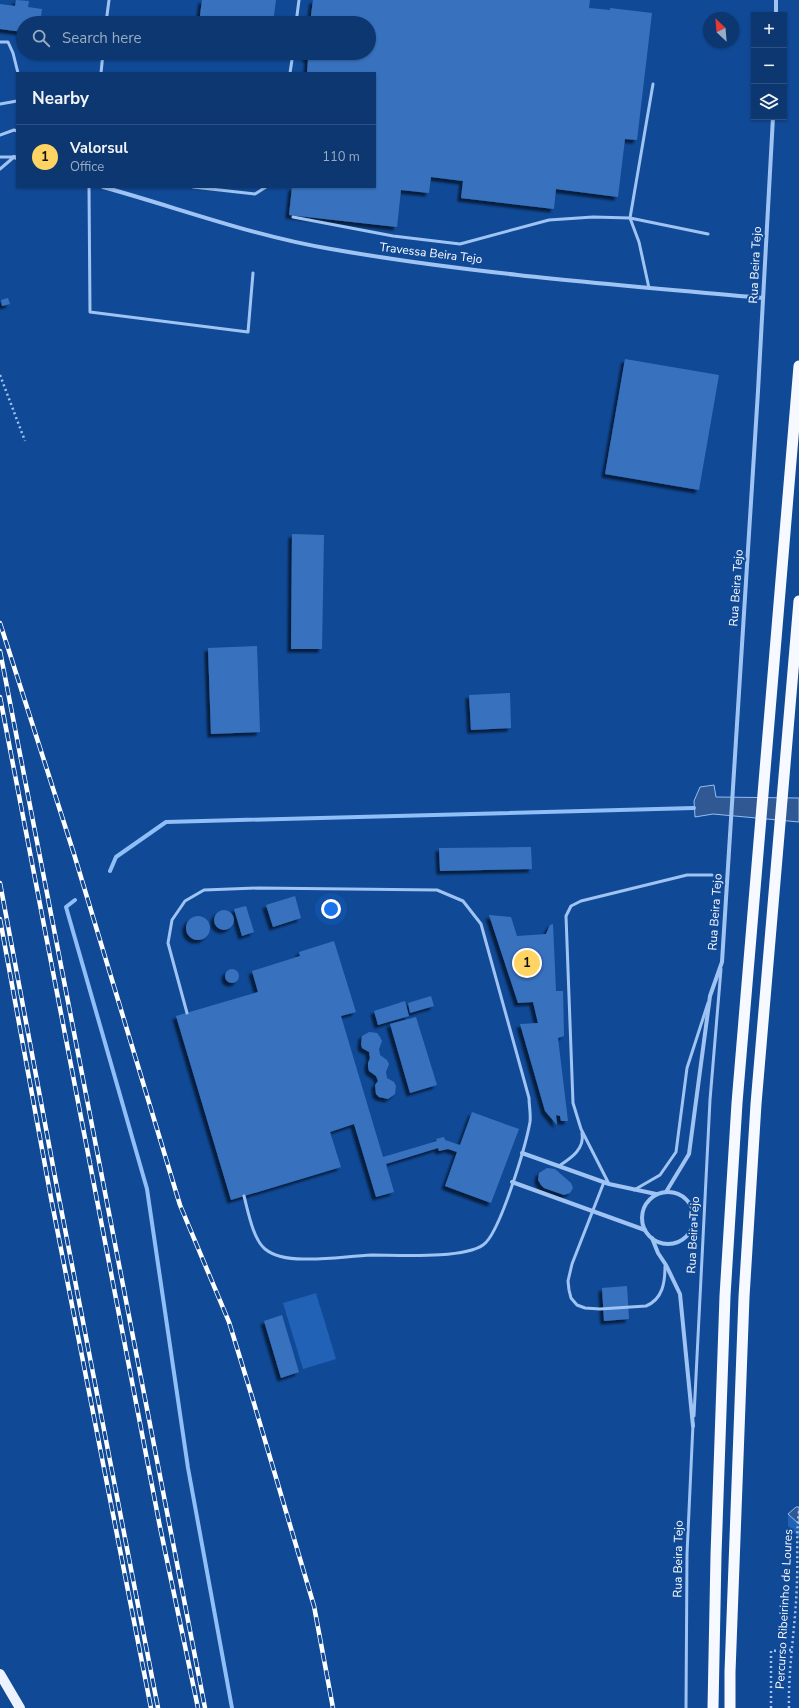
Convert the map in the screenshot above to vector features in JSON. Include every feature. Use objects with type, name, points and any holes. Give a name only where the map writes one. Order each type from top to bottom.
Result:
[{"type":"highway","points":[[713,1708],[716,1555],[725,1296],[737,1103],[799,366]]},
{"type":"highway","points":[[730,1708],[730,1672],[744,1297],[756,1104],[799,601]]},
{"type":"main road","points":[[0,1674],[20,1708]]},
{"type":"street","points":[[776,0],[776,12]]},
{"type":"street","name":"Rua Beira Tejo","points":[[722,962],[773,120]]},
{"type":"street","name":"Travessa Beira Tejo","points":[[106,188],[247,230],[329,249],[434,264],[649,288],[763,298]]},
{"type":"street","points":[[666,1192],[689,1154],[710,996],[722,962]]},
{"type":"street","points":[[522,1153],[610,1184],[656,1194],[666,1192],[678,1194],[689,1201],[693,1208],[695,1217],[694,1225],[690,1233],[684,1239],[676,1243],[659,1243],[645,1230],[642,1222],[643,1210],[649,1200],[656,1194]]},
{"type":"street","points":[[512,1182],[645,1230]]},
{"type":"street","points":[[652,1238],[658,1253],[666,1265],[680,1294],[693,1426]]},
{"type":"lane","points":[[107,16],[108,0]]},
{"type":"lane","points":[[297,16],[299,0]]},
{"type":"lane","points":[[0,42],[8,42],[14,53],[18,72]]},
{"type":"lane","points":[[100,72],[102,60]]},
{"type":"lane","points":[[290,72],[292,60]]},
{"type":"lane","points":[[649,288],[639,242],[630,218],[653,84]]},
{"type":"lane","points":[[0,99],[0,104],[16,101]]},
{"type":"lane","points":[[0,135],[16,131]]},
{"type":"lane","points":[[0,157],[16,158]]},
{"type":"lane","points":[[0,169],[16,158]]},
{"type":"lane","points":[[89,188],[90,312],[248,332],[253,273]]},
{"type":"lane","points":[[202,188],[255,194],[264,188]]},
{"type":"lane","points":[[293,217],[393,236],[460,244],[506,233],[550,220],[593,217],[630,218],[708,234]]},
{"type":"lane","points":[[559,1166],[578,1151],[582,1145],[583,1137],[573,1103],[566,916],[568,910],[576,903],[581,901],[655,882],[687,875],[712,875]]},
{"type":"lane","points":[[187,1013],[168,943],[172,920],[185,901],[204,890],[304,888],[437,890],[463,902],[481,924],[529,1098],[530,1121],[522,1153],[503,1208],[490,1238],[483,1246],[466,1251],[429,1256],[372,1255],[303,1259],[280,1256],[265,1249],[257,1239],[244,1196]]},
{"type":"lane","name":"Rua Beira Tejo","points":[[686,1708],[687,1554],[693,1426],[710,1100],[722,962]]},
{"type":"lane","points":[[634,1190],[660,1175],[676,1152],[687,1068],[710,996]]},
{"type":"lane","points":[[581,1129],[610,1184]]},
{"type":"lane","points":[[604,1182],[572,1264],[568,1281],[571,1298],[577,1305],[585,1308],[600,1309],[646,1306],[660,1296],[663,1289],[666,1265]]},
{"type":"path","points":[[0,375],[25,441]]},
{"type":"path","name":"Percurso Ribeirinho de Loures","points":[[789,1708],[791,1650],[797,1581],[796,1533],[799,1511]]},
{"type":"path","points":[[771,1708],[771,1651],[791,1650]]},
{"type":"shaded area","points":[[714,785],[716,797],[799,798],[799,822],[713,814],[695,817],[694,801],[700,787]]},
{"type":"shaded area","points":[[316,1293],[336,1359],[303,1369],[283,1303]]},
{"type":"shaded area","points":[[796,1507],[799,1507],[799,1537],[788,1526],[788,1514]]},
{"type":"shaded area","points":[[796,1507],[799,1507],[799,1524],[788,1514]]},
{"type":"building","points":[[16,0],[29,1],[28,7],[42,9],[41,16],[16,16],[16,31],[0,29],[0,4],[15,6]]},
{"type":"building","points":[[202,0],[276,0],[274,16],[200,16]]},
{"type":"building","points":[[313,0],[590,0],[589,8],[610,10],[610,8],[652,13],[637,140],[625,139],[618,197],[556,189],[554,209],[461,198],[463,181],[431,177],[429,193],[401,190],[397,227],[289,215],[292,188],[376,188],[376,72],[307,72],[308,60],[376,60],[376,16],[311,16]]},
{"type":"building","points":[[8,298],[10,304],[2,306],[1,300]]},
{"type":"building","points":[[625,359],[719,375],[699,490],[605,474]]},
{"type":"building","points":[[292,534],[324,535],[322,649],[291,649]]},
{"type":"building","points":[[257,646],[260,732],[211,734],[208,648]]},
{"type":"building","points":[[510,693],[511,728],[471,730],[469,695]]},
{"type":"building","points":[[531,847],[532,869],[440,871],[439,848]]},
{"type":"building","points":[[295,896],[301,918],[273,927],[266,905]]},
{"type":"building","points":[[246,906],[254,932],[242,936],[234,909]]},
{"type":"building","points":[[224,910],[231,913],[234,920],[231,927],[224,930],[217,927],[214,920],[217,913]]},
{"type":"building","points":[[489,915],[511,917],[517,936],[546,934],[550,925],[553,924],[556,991],[563,991],[564,1036],[558,1038],[568,1121],[561,1121],[560,1116],[556,1115],[557,1125],[545,1111],[520,1024],[538,1023],[533,1002],[518,1003]]},
{"type":"building","points":[[198,916],[203,917],[209,923],[209,933],[203,939],[198,940],[193,939],[187,933],[186,928],[187,923],[193,917]]},
{"type":"building","points":[[334,941],[356,1012],[341,1016],[383,1157],[437,1141],[436,1139],[444,1137],[445,1140],[460,1145],[472,1112],[519,1129],[491,1203],[445,1186],[457,1152],[448,1149],[439,1151],[438,1148],[386,1164],[394,1192],[376,1197],[354,1124],[330,1132],[341,1167],[231,1200],[176,1016],[258,992],[252,971],[300,956],[299,952]]},
{"type":"building","points":[[229,969],[235,969],[239,973],[239,979],[235,983],[229,983],[225,979],[225,973]]},
{"type":"building","points":[[431,996],[434,1006],[410,1013],[408,1003]]},
{"type":"building","points":[[405,1001],[409,1016],[378,1025],[374,1011]]},
{"type":"building","points":[[416,1017],[437,1085],[410,1093],[390,1024]]},
{"type":"building","points":[[369,1032],[377,1033],[382,1041],[379,1049],[380,1055],[387,1060],[389,1064],[386,1072],[387,1078],[394,1082],[396,1086],[395,1094],[388,1099],[379,1097],[376,1094],[375,1085],[378,1081],[376,1076],[369,1071],[369,1052],[362,1048],[362,1036]]},
{"type":"building","points":[[547,1168],[555,1169],[571,1183],[573,1188],[570,1193],[564,1195],[544,1188],[541,1185],[538,1180],[539,1173]]},
{"type":"building","points":[[627,1286],[629,1319],[604,1321],[602,1288]]},
{"type":"building","points":[[282,1315],[299,1372],[281,1378],[264,1321]]},
{"type":"waterway","points":[[110,871],[116,857],[166,822],[694,808]]},
{"type":"waterway","points":[[75,900],[66,907],[147,1189],[188,1468],[232,1708]]},
{"type":"railway","points":[[0,623],[74,854],[180,1205],[229,1322],[253,1400],[314,1606],[333,1708]]},
{"type":"railway","points":[[0,651],[205,1708]]},
{"type":"railway","points":[[0,697],[160,1527],[198,1708]]},
{"type":"railway","points":[[0,883],[58,1193],[158,1708]]},
{"type":"railway","points":[[0,919],[51,1198],[151,1708]]},
{"type":"place","name":"Valorsul","points":[[527,963]]}]
